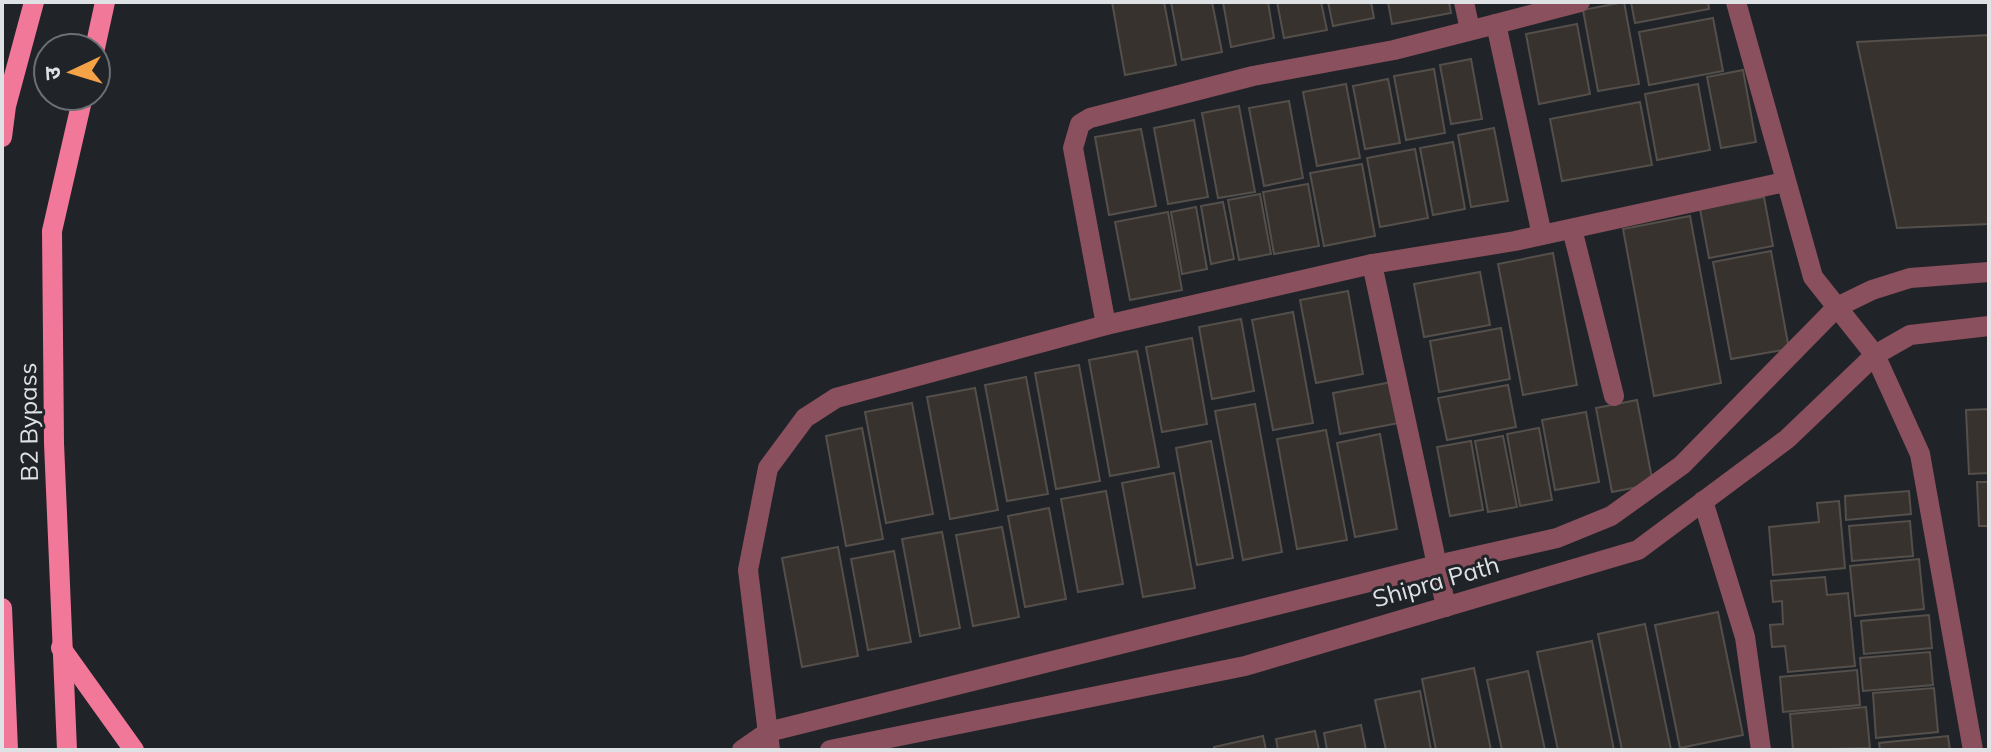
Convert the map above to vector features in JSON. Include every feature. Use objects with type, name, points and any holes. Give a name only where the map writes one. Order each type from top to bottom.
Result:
[{"type":"main road","points":[[2,137],[6,106],[34,2]]},
{"type":"main road","points":[[98,32],[105,2]]},
{"type":"main road","name":"B2 Bypass","points":[[67,750],[54,443],[52,231],[79,112]]},
{"type":"main road","points":[[2,608],[8,750]]},
{"type":"main road","points":[[61,648],[134,750]]},
{"type":"street","points":[[1464,2],[1470,30]]},
{"type":"street","points":[[1106,325],[1073,148],[1080,124],[1090,118],[1253,76],[1394,50],[1580,2]]},
{"type":"street","points":[[1736,2],[1813,277],[1875,355],[1920,454],[1973,750]]},
{"type":"street","points":[[1496,24],[1542,235]]},
{"type":"street","points":[[769,741],[748,570],[768,468],[805,418],[836,398],[1106,325],[1372,264],[1542,235],[1785,182]]},
{"type":"street","points":[[1572,229],[1614,396]]},
{"type":"street","points":[[1372,264],[1446,607]]},
{"type":"street","points":[[742,750],[1437,565],[1557,538],[1611,516],[1682,465],[1837,307],[1872,290],[1910,278],[1989,272]]},
{"type":"street","name":"Shipra Path","points":[[830,750],[1245,666],[1638,550],[1787,439],[1875,355],[1910,335],[1989,326]]},
{"type":"street","points":[[1703,501],[1745,637],[1761,750]]},
{"type":"building","points":[[1112,2],[1164,2],[1176,65],[1125,75]]},
{"type":"building","points":[[1171,2],[1212,2],[1222,52],[1182,60]]},
{"type":"building","points":[[1223,2],[1268,2],[1274,38],[1231,47]]},
{"type":"building","points":[[1277,2],[1321,2],[1327,30],[1284,38]]},
{"type":"building","points":[[1328,2],[1371,2],[1374,18],[1333,26]]},
{"type":"building","points":[[1388,2],[1449,2],[1451,13],[1392,24]]},
{"type":"building","points":[[1624,2],[1639,84],[1598,91],[1583,10]]},
{"type":"building","points":[[1631,2],[1708,2],[1709,9],[1635,23]]},
{"type":"building","points":[[1713,18],[1723,71],[1649,85],[1639,32]]},
{"type":"building","points":[[1577,24],[1590,94],[1539,104],[1526,34]]},
{"type":"building","points":[[1989,35],[1989,224],[1897,228],[1857,42]]},
{"type":"building","points":[[1471,59],[1482,119],[1451,124],[1440,65]]},
{"type":"building","points":[[1434,69],[1445,133],[1406,140],[1394,76]]},
{"type":"building","points":[[1743,70],[1756,142],[1721,148],[1707,77]]},
{"type":"building","points":[[1388,79],[1400,143],[1365,149],[1353,86]]},
{"type":"building","points":[[1346,84],[1360,158],[1317,166],[1303,92]]},
{"type":"building","points":[[1698,84],[1710,150],[1657,160],[1645,94]]},
{"type":"building","points":[[1289,101],[1303,178],[1264,186],[1249,108]]},
{"type":"building","points":[[1640,102],[1652,165],[1562,181],[1550,119]]},
{"type":"building","points":[[1239,106],[1255,192],[1218,198],[1202,113]]},
{"type":"building","points":[[1194,120],[1208,197],[1168,204],[1154,128]]},
{"type":"building","points":[[1494,128],[1508,201],[1471,207],[1458,135]]},
{"type":"building","points":[[1141,129],[1156,206],[1109,215],[1095,137]]},
{"type":"building","points":[[1453,142],[1465,209],[1433,215],[1420,148]]},
{"type":"building","points":[[1415,149],[1428,218],[1380,227],[1367,158]]},
{"type":"building","points":[[1362,164],[1375,236],[1324,246],[1310,173]]},
{"type":"building","points":[[1308,184],[1319,246],[1274,254],[1263,192]]},
{"type":"building","points":[[1260,194],[1271,254],[1239,260],[1228,200]]},
{"type":"building","points":[[1764,197],[1773,246],[1709,258],[1700,209]]},
{"type":"building","points":[[1223,202],[1234,259],[1211,264],[1201,206]]},
{"type":"building","points":[[1196,207],[1207,269],[1182,274],[1171,212]]},
{"type":"building","points":[[1168,212],[1182,290],[1130,300],[1115,222]]},
{"type":"building","points":[[1690,216],[1721,383],[1654,396],[1623,229]]},
{"type":"building","points":[[1771,251],[1789,349],[1731,359],[1713,262]]},
{"type":"building","points":[[1553,253],[1577,385],[1523,395],[1498,264]]},
{"type":"building","points":[[1480,272],[1490,325],[1424,337],[1414,284]]},
{"type":"building","points":[[1348,291],[1363,374],[1316,383],[1300,300]]},
{"type":"building","points":[[1293,312],[1313,423],[1273,430],[1252,320]]},
{"type":"building","points":[[1241,319],[1254,391],[1212,399],[1199,327]]},
{"type":"building","points":[[1501,328],[1510,379],[1439,392],[1430,341]]},
{"type":"building","points":[[1192,338],[1207,424],[1162,432],[1146,347]]},
{"type":"building","points":[[1137,351],[1159,467],[1110,476],[1089,360]]},
{"type":"building","points":[[1079,365],[1100,481],[1056,489],[1035,373]]},
{"type":"building","points":[[1026,377],[1048,494],[1007,501],[985,385]]},
{"type":"building","points":[[1392,382],[1399,423],[1340,434],[1333,393]]},
{"type":"building","points":[[1508,385],[1516,427],[1447,440],[1438,398]]},
{"type":"building","points":[[975,388],[998,510],[950,519],[927,397]]},
{"type":"building","points":[[1637,400],[1653,484],[1612,492],[1596,408]]},
{"type":"building","points":[[912,403],[933,514],[886,523],[865,412]]},
{"type":"building","points":[[1255,404],[1282,552],[1243,560],[1215,411]]},
{"type":"building","points":[[1989,409],[1989,473],[1969,474],[1966,410]]},
{"type":"building","points":[[1586,412],[1599,482],[1555,490],[1542,420]]},
{"type":"building","points":[[862,428],[883,539],[846,546],[826,436]]},
{"type":"building","points":[[1539,428],[1552,500],[1520,506],[1507,434]]},
{"type":"building","points":[[1326,430],[1347,540],[1297,549],[1277,439]]},
{"type":"building","points":[[1380,434],[1397,529],[1355,537],[1337,443]]},
{"type":"building","points":[[1503,436],[1517,507],[1488,512],[1475,441]]},
{"type":"building","points":[[1211,441],[1233,558],[1197,565],[1176,448]]},
{"type":"building","points":[[1471,441],[1483,510],[1450,516],[1437,447]]},
{"type":"building","points":[[1174,473],[1195,588],[1143,597],[1122,483]]},
{"type":"building","points":[[1977,482],[1989,482],[1989,526],[1979,526]]},
{"type":"building","points":[[1106,491],[1123,584],[1078,592],[1061,499]]},
{"type":"building","points":[[1909,491],[1911,514],[1846,520],[1845,496]]},
{"type":"building","points":[[1839,501],[1845,568],[1773,575],[1769,527],[1819,522],[1817,503]]},
{"type":"building","points":[[1049,508],[1066,599],[1025,607],[1008,516]]},
{"type":"building","points":[[1910,521],[1913,556],[1852,561],[1849,526]]},
{"type":"building","points":[[1002,527],[1019,617],[973,626],[956,535]]},
{"type":"building","points":[[942,532],[960,628],[920,636],[902,539]]},
{"type":"building","points":[[838,547],[858,656],[802,667],[782,558]]},
{"type":"building","points":[[894,551],[911,642],[868,650],[851,559]]},
{"type":"building","points":[[1919,559],[1924,609],[1855,616],[1850,566]]},
{"type":"building","points":[[1825,577],[1827,595],[1848,593],[1855,666],[1788,672],[1785,646],[1772,647],[1770,625],[1783,624],[1782,601],[1773,602],[1771,581]]},
{"type":"building","points":[[1718,612],[1743,735],[1680,748],[1655,625]]},
{"type":"building","points":[[1929,615],[1932,648],[1864,654],[1861,621]]},
{"type":"building","points":[[1645,624],[1671,750],[1622,750],[1598,634]]},
{"type":"building","points":[[1592,641],[1614,750],[1558,750],[1537,652]]},
{"type":"building","points":[[1930,652],[1933,685],[1863,691],[1860,658]]},
{"type":"building","points":[[1474,668],[1491,750],[1436,750],[1422,679]]},
{"type":"building","points":[[1857,670],[1860,705],[1783,712],[1780,677]]},
{"type":"building","points":[[1528,671],[1545,750],[1502,750],[1487,680]]},
{"type":"building","points":[[1934,688],[1938,732],[1876,738],[1873,693]]},
{"type":"building","points":[[1420,691],[1431,750],[1386,750],[1375,700]]},
{"type":"building","points":[[1866,707],[1870,748],[1793,750],[1790,714]]},
{"type":"building","points":[[1361,725],[1366,750],[1327,750],[1324,733]]},
{"type":"building","points":[[1315,731],[1319,750],[1278,750],[1276,739]]},
{"type":"building","points":[[1263,736],[1266,750],[1214,750],[1214,747]]},
{"type":"building","points":[[1948,736],[1950,750],[1880,750],[1879,743]]}]
